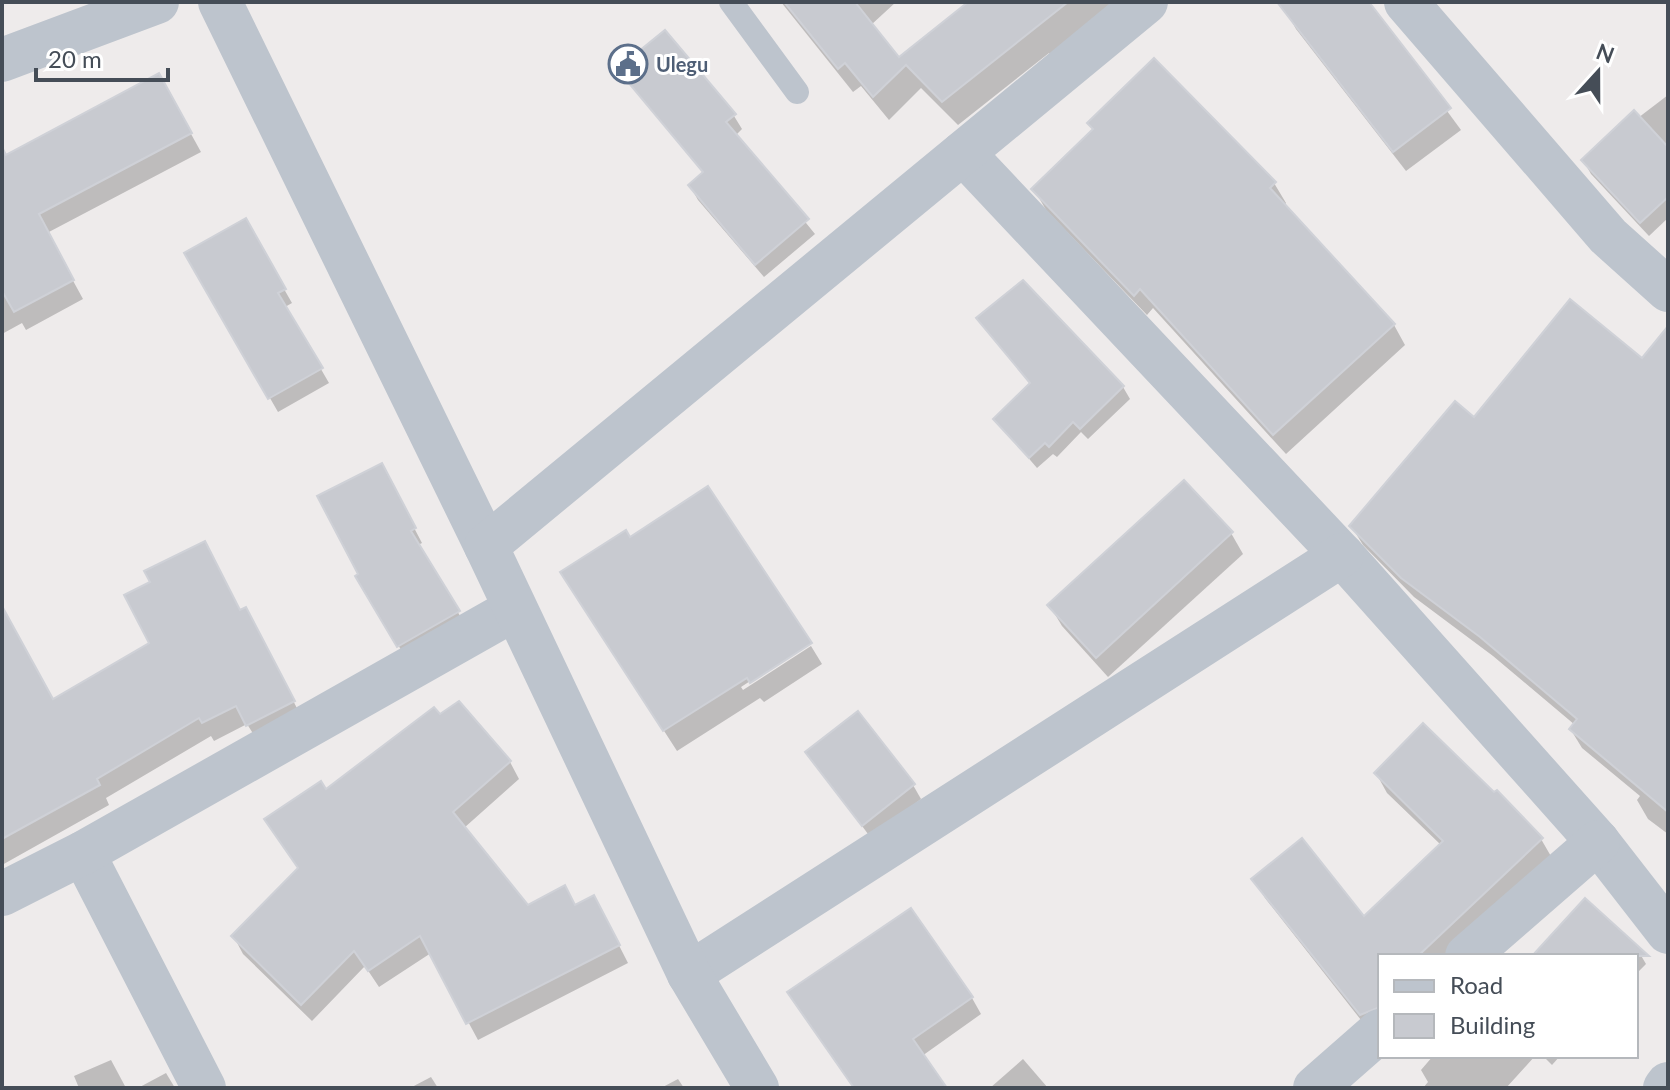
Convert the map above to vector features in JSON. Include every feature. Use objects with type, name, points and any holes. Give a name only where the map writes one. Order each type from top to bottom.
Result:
[{"type":"street","points":[[2,60],[157,2]]},
{"type":"street","points":[[220,2],[486,546],[689,974],[757,1088]]},
{"type":"street","points":[[486,546],[1146,2]]},
{"type":"street","points":[[1406,2],[1608,236],[1668,290]]},
{"type":"street","points":[[963,153],[1342,555],[1598,842],[1668,932]]},
{"type":"street","points":[[689,974],[1342,555]]},
{"type":"street","points":[[2,894],[83,853],[515,609]]},
{"type":"street","points":[[1469,954],[1598,842]]},
{"type":"street","points":[[83,853],[204,1088]]},
{"type":"street","points":[[1315,1088],[1378,1033]]},
{"type":"lane","points":[[731,2],[797,92]]},
{"type":"building","points":[[784,2],[855,2],[899,57],[968,2],[1068,2],[942,102],[906,65],[873,97],[845,63],[838,69]]},
{"type":"building","points":[[1277,2],[1369,2],[1451,108],[1393,152]]},
{"type":"building","points":[[665,30],[736,114],[726,122],[809,219],[755,265],[688,185],[703,172],[617,69]]},
{"type":"building","points":[[1154,58],[1276,182],[1270,188],[1395,324],[1273,435],[1140,289],[1134,296],[1031,189],[1093,129],[1087,123]]},
{"type":"building","points":[[159,73],[192,133],[39,214],[74,280],[14,312],[2,291],[2,147],[6,155]]},
{"type":"building","points":[[1634,110],[1668,147],[1668,197],[1640,223],[1581,160]]},
{"type":"building","points":[[246,218],[286,289],[278,293],[323,368],[268,399],[184,253]]},
{"type":"building","points":[[1023,280],[1124,386],[1080,429],[1073,422],[1049,447],[1045,443],[1029,458],[993,419],[1030,383],[976,318]]},
{"type":"building","points":[[1570,299],[1642,358],[1668,326],[1668,812],[1569,729],[1577,719],[1480,637],[1401,578],[1349,526],[1455,401],[1474,417]]},
{"type":"building","points":[[382,463],[416,528],[411,531],[460,611],[397,647],[355,576],[358,574],[317,496]]},
{"type":"building","points":[[1184,480],[1233,532],[1096,658],[1047,605]]},
{"type":"building","points":[[708,486],[812,643],[750,683],[747,678],[663,731],[560,572],[626,530],[630,537]]},
{"type":"building","points":[[205,541],[240,610],[246,607],[295,701],[246,726],[236,706],[202,723],[199,718],[97,779],[100,785],[2,839],[2,606],[53,699],[149,643],[124,595],[150,582],[144,571]]},
{"type":"building","points":[[459,701],[511,761],[453,812],[528,905],[565,885],[575,905],[594,895],[620,945],[466,1024],[420,936],[368,971],[354,951],[301,1005],[231,936],[298,868],[264,819],[321,781],[326,789],[434,707],[440,714]]},
{"type":"building","points":[[858,711],[915,784],[862,826],[805,752]]},
{"type":"building","points":[[1423,723],[1494,792],[1497,790],[1543,838],[1420,954],[1378,954],[1378,1008],[1360,1015],[1251,879],[1302,838],[1364,916],[1443,841],[1374,773]]},
{"type":"building","points":[[1585,898],[1649,956],[1638,954],[1534,954]]},
{"type":"building","points":[[911,908],[973,997],[913,1039],[947,1088],[854,1088],[787,992]]},
{"type":"place","name":"Ulegu","points":[[628,64]]}]
